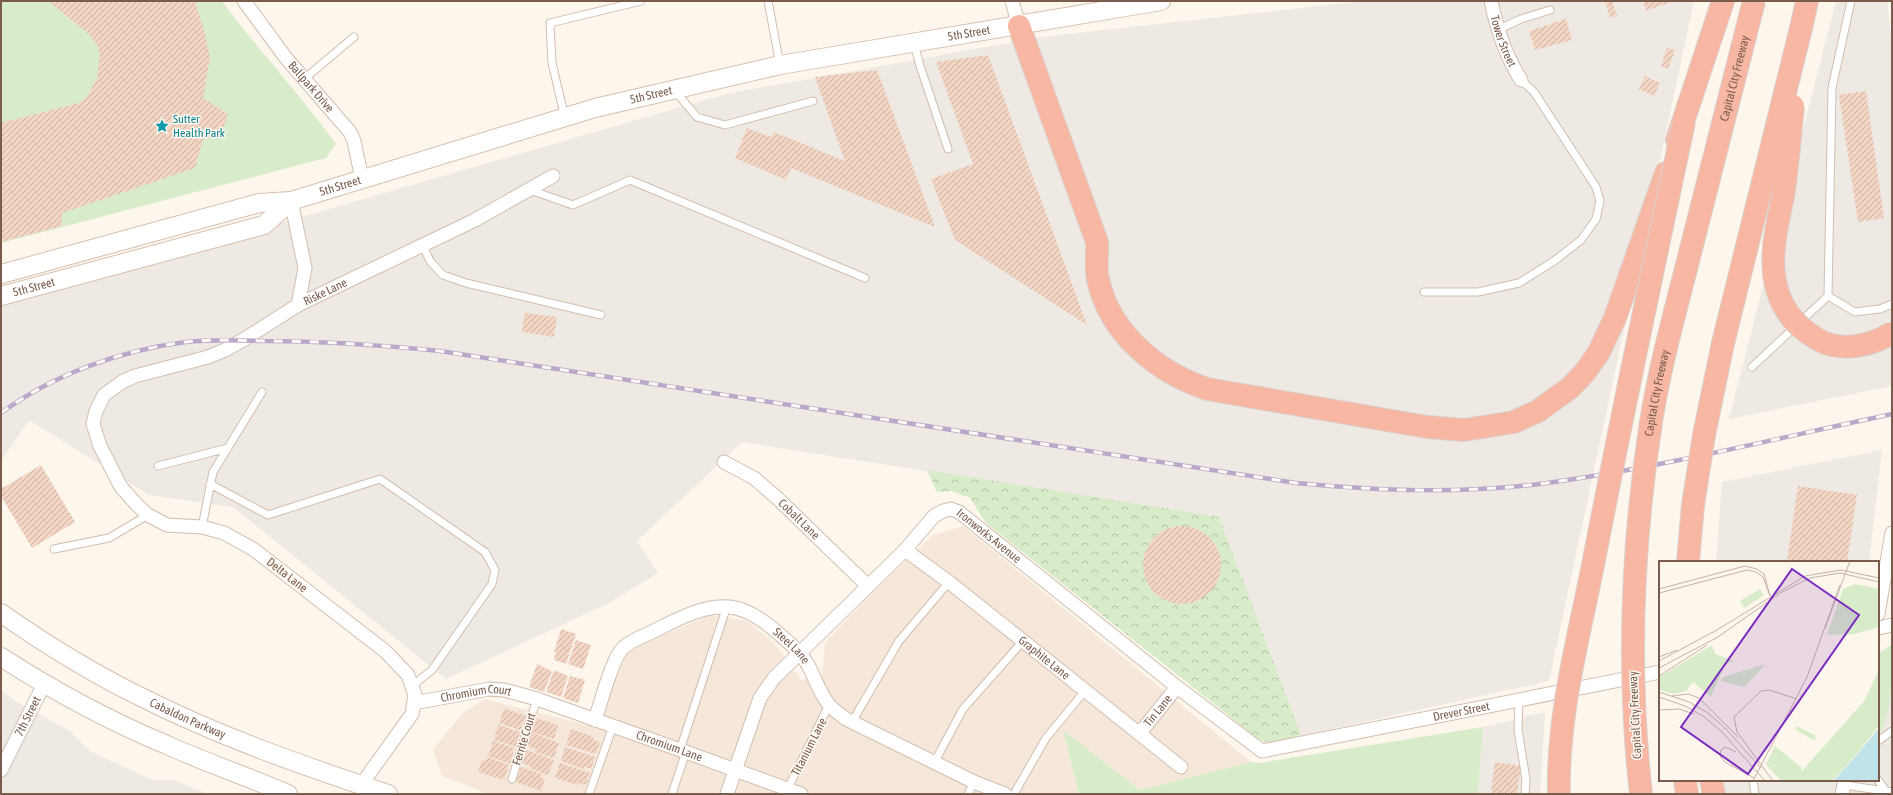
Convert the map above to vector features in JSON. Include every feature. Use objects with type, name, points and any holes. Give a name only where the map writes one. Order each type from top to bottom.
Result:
[{"type":"highway","points":[[1019,26],[1098,242],[1097,278],[1112,312],[1124,332],[1138,349],[1153,362],[1189,383],[1207,389],[1427,427],[1464,430],[1514,422],[1538,411],[1571,387],[1585,372],[1598,354],[1615,318],[1684,122],[1723,1]]},
{"type":"highway","name":"Capital City Freeway","points":[[1641,794],[1635,740],[1632,657],[1639,519],[1651,421],[1670,334],[1754,1]]},
{"type":"highway","points":[[1688,561],[1693,505],[1704,435],[1723,343],[1807,1]]},
{"type":"highway","points":[[1802,24],[1784,191],[1773,252],[1775,285],[1781,302],[1790,318],[1804,332],[1821,341],[1840,346],[1857,347],[1877,342],[1892,333]]},
{"type":"highway","points":[[1559,794],[1558,773],[1566,702],[1607,492],[1684,122]]},
{"type":"highway","points":[[1685,781],[1687,794]]},
{"type":"highway","points":[[1711,781],[1714,794]]},
{"type":"main road","name":"5th Street","points":[[1,274],[259,203],[291,201],[594,108],[780,65],[1161,1]]},
{"type":"main road","name":"5th Street","points":[[1,296],[264,225],[291,201]]},
{"type":"main road","name":"Cabaldon Parkway","points":[[1,613],[80,663],[140,697],[358,790],[388,794]]},
{"type":"main road","points":[[1,656],[44,684],[113,721],[161,743],[288,794]]},
{"type":"street","name":"Ballpark Drive","points":[[244,1],[267,34],[350,132],[354,141],[362,179]]},
{"type":"street","points":[[1012,1],[1019,26]]},
{"type":"street","name":"Tower Street","points":[[1491,1],[1498,30],[1509,60],[1521,80]]},
{"type":"street","name":"Riske Lane","points":[[99,402],[104,395],[122,382],[135,376],[208,357],[225,350],[298,305],[475,220],[553,176]]},
{"type":"street","points":[[291,201],[305,268],[298,305]]},
{"type":"street","name":"Delta Lane","points":[[99,402],[93,424],[100,446],[121,487],[148,515],[167,525],[202,527],[224,533],[253,549],[385,651],[399,663],[408,675],[415,695],[412,714],[358,790]]},
{"type":"street","name":"Cobalt Lane","points":[[724,462],[754,478],[776,497],[868,586]]},
{"type":"street","name":"Ironworks Avenue","points":[[727,794],[760,698],[774,678],[905,550],[938,513],[951,509],[959,512],[1177,686],[1262,751]]},
{"type":"street","points":[[1879,608],[1892,533]]},
{"type":"street","name":"Graphite Lane","points":[[905,550],[949,582],[1181,767]]},
{"type":"street","name":"Steel Lane","points":[[595,720],[616,660],[624,647],[687,614],[710,607],[727,606],[754,614],[799,652],[809,666],[830,705],[852,722],[974,782],[1005,794]]},
{"type":"street","points":[[1879,628],[1892,625]]},
{"type":"street","name":"Drever Street","points":[[1262,751],[1519,702],[1659,672]]},
{"type":"street","name":"7th Street","points":[[1,770],[44,684]]},
{"type":"street","name":"Tin Lane","points":[[1139,734],[1177,686]]},
{"type":"street","name":"Chromium Court","points":[[414,703],[489,690],[504,690],[537,700]]},
{"type":"street","name":"Chromium Lane","points":[[537,700],[735,769],[787,791],[801,794]]},
{"type":"lane","points":[[565,118],[552,63],[550,23],[641,1]]},
{"type":"lane","points":[[768,1],[780,65]]},
{"type":"lane","points":[[1752,367],[1828,296],[1832,88],[1851,1]]},
{"type":"lane","points":[[1498,30],[1522,19],[1550,10]]},
{"type":"lane","points":[[304,79],[354,37]]},
{"type":"lane","points":[[914,42],[920,66],[948,149]]},
{"type":"lane","points":[[1424,292],[1478,292],[1519,283],[1554,261],[1581,240],[1596,219],[1600,201],[1596,187],[1534,92],[1521,80]]},
{"type":"lane","points":[[674,90],[697,117],[725,125],[813,101]]},
{"type":"lane","points":[[530,190],[573,205],[630,180],[865,278]]},
{"type":"lane","points":[[423,246],[430,261],[443,275],[466,283],[602,315]]},
{"type":"lane","points":[[1828,296],[1855,312],[1880,309],[1892,304]]},
{"type":"lane","points":[[202,527],[213,472],[262,392]]},
{"type":"lane","points":[[158,466],[228,448]]},
{"type":"lane","points":[[210,484],[268,515],[380,479],[485,552],[495,570],[492,584],[432,670],[412,686]]},
{"type":"lane","points":[[54,549],[109,538],[148,515]]},
{"type":"lane","points":[[852,722],[899,642],[949,582]]},
{"type":"lane","points":[[672,794],[683,751],[727,606]]},
{"type":"lane","points":[[934,763],[964,709],[1023,641]]},
{"type":"lane","points":[[1014,794],[1046,738],[1085,691]]},
{"type":"lane","name":"Ferrite Court","points":[[512,779],[537,700]]},
{"type":"lane","points":[[1519,702],[1518,728],[1526,780],[1525,794]]},
{"type":"lane","name":"Titanium Lane","points":[[787,791],[830,705]]},
{"type":"lane","points":[[589,794],[613,726]]},
{"type":"lane","points":[[1879,740],[1892,731]]},
{"type":"lane","points":[[1753,781],[1755,794]]},
{"type":"lane","points":[[1879,781],[1889,792]]},
{"type":"lane","points":[[968,794],[974,782]]},
{"type":"lane","points":[[1844,786],[1889,792]]},
{"type":"shaded area","points":[[1365,1],[1694,1],[1549,681],[1301,736],[1219,517],[742,442],[637,541],[658,573],[609,603],[446,679],[233,507],[149,495],[29,420],[1,461],[1,304],[726,94],[1041,37]]},
{"type":"shaded area","points":[[1836,1],[1887,1],[1892,46],[1892,386],[1729,419]]},
{"type":"shaded area","points":[[1882,450],[1869,561],[1716,561],[1722,482]]},
{"type":"shaded area","points":[[963,526],[1251,762],[1140,790],[1063,731],[1079,794],[489,794],[442,776],[433,749],[463,713],[485,699],[594,727],[627,654],[645,643],[710,615],[747,621],[774,643],[801,680],[822,676],[825,643],[867,598],[933,535]]},
{"type":"shaded area","points":[[1892,647],[1892,794],[1726,794],[1724,781],[1879,781],[1879,652]]},
{"type":"shaded area","points":[[1,690],[15,701],[70,731],[90,751],[152,780],[174,780],[207,794],[1,794]]},
{"type":"shaded area","points":[[1545,712],[1540,794],[1478,794],[1483,727]]},
{"type":"green space","name":"Sutter Health Park","points":[[1,1],[222,1],[336,144],[326,158],[1,243]]},
{"type":"green space","points":[[927,470],[1219,517],[1301,735],[1273,742],[1262,741],[1257,738],[986,523],[970,498],[952,491],[937,492]]},
{"type":"green space","points":[[1892,644],[1891,692],[1887,717],[1879,733],[1879,653]]},
{"type":"green space","points":[[1483,727],[1478,794],[1079,794],[1063,730],[1140,790],[1251,762],[1259,763]]},
{"type":"building","points":[[48,1],[195,1],[204,30],[210,58],[203,98],[228,114],[220,139],[204,136],[195,168],[62,213],[62,226],[1,242],[1,123],[79,103],[87,97],[97,78],[100,54],[97,45],[90,35]]},
{"type":"building","points":[[1605,1],[1612,1],[1617,16],[1610,18]]},
{"type":"building","points":[[1643,1],[1673,1],[1646,11]]},
{"type":"building","points":[[1566,19],[1572,40],[1535,50],[1529,31]]},
{"type":"building","points":[[1667,48],[1675,50],[1668,69],[1661,66]]},
{"type":"building","points":[[988,55],[1087,325],[955,240],[931,179],[973,164],[936,62]]},
{"type":"building","points":[[877,70],[935,227],[791,168],[786,180],[735,158],[747,128],[771,137],[774,132],[845,161],[815,77]]},
{"type":"building","points":[[1645,76],[1660,83],[1654,96],[1639,89]]},
{"type":"building","points":[[1866,91],[1884,218],[1858,222],[1839,95]]},
{"type":"building","points":[[525,313],[557,317],[554,337],[522,332]]},
{"type":"building","points":[[41,465],[75,522],[32,548],[1,496],[1,489]]},
{"type":"building","points":[[1798,486],[1857,495],[1847,561],[1787,561]]},
{"type":"building","points":[[1174,526],[1190,526],[1204,532],[1215,543],[1221,557],[1221,573],[1215,587],[1204,598],[1190,604],[1174,604],[1160,598],[1149,587],[1143,573],[1143,557],[1149,543],[1160,532]]},
{"type":"building","points":[[561,629],[576,634],[566,664],[554,660],[556,652],[554,652]]},
{"type":"building","points":[[576,640],[591,645],[583,669],[568,664]]},
{"type":"building","points":[[537,664],[552,671],[544,692],[529,687]]},
{"type":"building","points":[[554,670],[568,676],[561,697],[546,692]]},
{"type":"building","points":[[570,676],[585,680],[578,703],[563,698]]},
{"type":"building","points":[[504,708],[526,716],[520,730],[499,723]]},
{"type":"building","points":[[536,718],[558,725],[554,739],[532,732]]},
{"type":"building","points":[[498,725],[520,732],[516,747],[494,740]]},
{"type":"building","points":[[571,729],[594,737],[593,740],[600,742],[596,754],[566,745]]},
{"type":"building","points":[[532,733],[559,743],[554,758],[535,752],[536,749],[527,746]]},
{"type":"building","points":[[493,741],[514,748],[511,764],[488,756]]},
{"type":"building","points":[[565,747],[595,757],[591,769],[584,766],[583,769],[561,761]]},
{"type":"building","points":[[526,750],[554,760],[548,775],[522,763]]},
{"type":"building","points":[[487,757],[509,765],[504,780],[478,772],[482,760],[486,761]]},
{"type":"building","points":[[1495,762],[1521,766],[1517,794],[1491,794]]},
{"type":"building","points":[[560,763],[590,773],[586,785],[578,783],[577,785],[555,778]]},
{"type":"building","points":[[521,767],[542,774],[541,778],[545,779],[541,791],[516,782]]},
{"type":"railway","points":[[1,413],[43,387],[89,366],[138,351],[162,346],[186,342],[215,340],[352,344],[440,351],[1296,483],[1359,488],[1422,490],[1484,489],[1547,483],[1634,469],[1720,452],[1892,414]]},
{"type":"place","name":"Sutter Health Park","points":[[162,126]]}]
